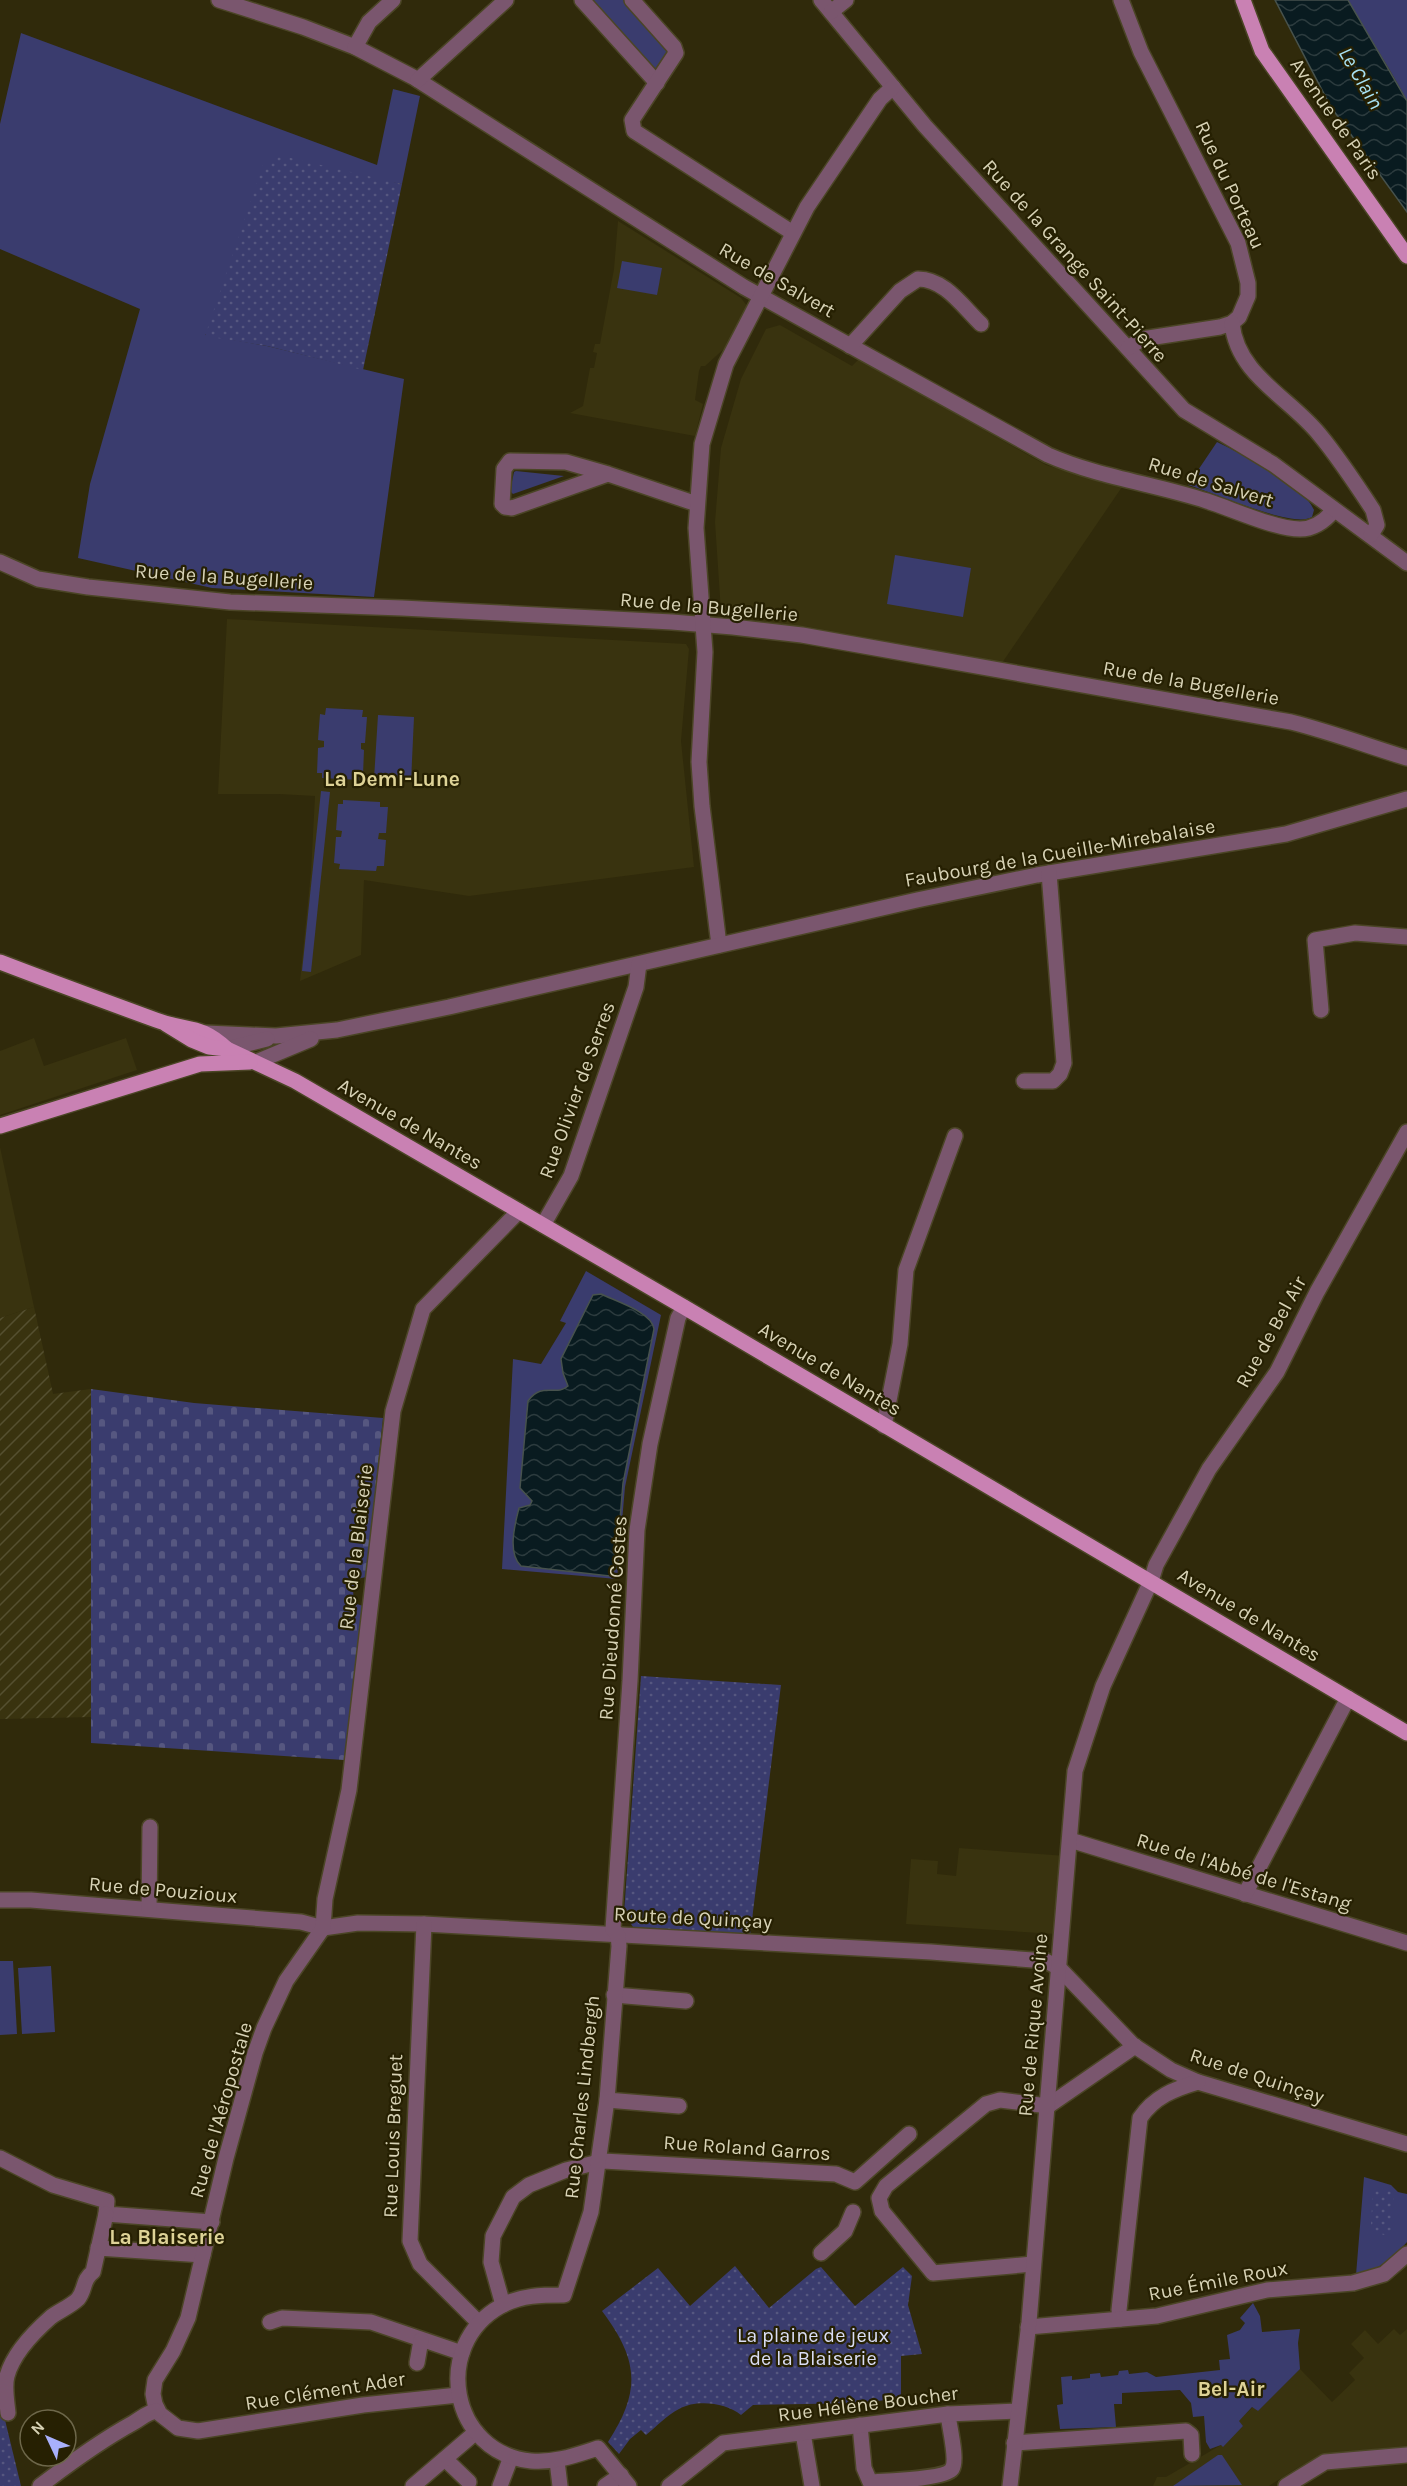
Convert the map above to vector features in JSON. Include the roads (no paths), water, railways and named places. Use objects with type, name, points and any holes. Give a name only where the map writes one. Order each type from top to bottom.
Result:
[{"type":"main road","name":"Avenue de Paris","points":[[1243,0],[1262,51],[1407,256]]},
{"type":"main road","points":[[0,962],[166,1024],[192,1040],[209,1047],[227,1049]]},
{"type":"main road","points":[[166,1024],[193,1028],[214,1036],[227,1049]]},
{"type":"main road","points":[[0,1126],[205,1063],[227,1049]]},
{"type":"main road","name":"Avenue de Nantes","points":[[227,1049],[295,1081],[1407,1733]]},
{"type":"main road","points":[[205,1063],[256,1062]]},
{"type":"street","name":"Rue de Salvert","points":[[219,0],[303,27],[354,47],[418,80],[677,246],[761,297],[1061,461],[1206,500],[1295,529],[1311,528],[1334,510]]},
{"type":"street","points":[[354,47],[369,22],[393,0]]},
{"type":"street","points":[[418,80],[506,0]]},
{"type":"street","points":[[582,0],[657,83]]},
{"type":"street","points":[[632,0],[674,47],[676,53],[632,120],[634,131],[794,233]]},
{"type":"street","points":[[826,6],[846,0]]},
{"type":"street","name":"Rue du Porteau","points":[[1121,0],[1141,52],[1238,243],[1248,283],[1248,296],[1244,309],[1232,323]]},
{"type":"street","name":"Rue de la Grange Saint-Pierre","points":[[826,6],[996,206],[1184,410],[1273,464],[1407,563]]},
{"type":"street","points":[[719,945],[699,762],[705,652],[696,528],[702,444],[726,364],[794,233],[827,174],[880,99],[893,87]]},
{"type":"street","points":[[850,345],[900,291],[918,279],[942,286],[981,324]]},
{"type":"street","points":[[1128,348],[1142,339],[1232,323],[1235,343],[1245,359],[1260,378],[1317,432],[1373,510],[1377,525],[1371,535]]},
{"type":"street","points":[[608,474],[512,508],[502,504],[504,469],[510,461],[566,462],[608,474],[697,504]]},
{"type":"street","name":"Rue de la Bugellerie","points":[[0,562],[38,579],[78,586],[230,602],[402,608],[704,624],[802,635],[1291,722],[1338,734],[1407,758]]},
{"type":"street","name":"Faubourg de la Cueille-Mirebalaise","points":[[639,964],[892,905],[1049,873],[1286,834],[1407,799]]},
{"type":"street","points":[[1024,1081],[1053,1081],[1060,1074],[1065,1063],[1049,873]]},
{"type":"street","points":[[1321,1010],[1315,940],[1355,933],[1407,937]]},
{"type":"street","points":[[206,1033],[276,1036],[337,1030],[639,964]]},
{"type":"street","name":"Rue Olivier de Serres","points":[[543,1225],[571,1176],[636,987],[639,964]]},
{"type":"street","points":[[256,1062],[295,1044],[337,1030]]},
{"type":"street","points":[[227,1049],[276,1036]]},
{"type":"street","name":"Rue de Bel Air","points":[[1151,1581],[1156,1565],[1209,1469],[1277,1372],[1327,1273],[1407,1132]]},
{"type":"street","points":[[884,1426],[900,1344],[906,1270],[955,1136]]},
{"type":"street","name":"Rue de la Blaiserie","points":[[323,1928],[325,1899],[349,1790],[393,1411],[423,1309],[519,1211]]},
{"type":"street","name":"Rue Dieudonné Costes","points":[[618,1935],[613,1929],[630,1681],[637,1530],[650,1443],[677,1325],[684,1307]]},
{"type":"street","name":"Rue de Rique Avoine","points":[[1010,2486],[1028,2327],[1076,1771],[1103,1686],[1151,1581]]},
{"type":"street","points":[[1245,1894],[1348,1698]]},
{"type":"street","points":[[149,1910],[150,1827]]},
{"type":"street","name":"Rue de l'Abbé de l'Estang","points":[[1070,1840],[1407,1943]]},
{"type":"street","name":"Rue de Pouzioux","points":[[0,1900],[31,1900],[301,1922],[323,1928]]},
{"type":"street","name":"Route de Quinçay","points":[[323,1928],[358,1923],[424,1924],[931,1952],[1046,1961],[1059,1968]]},
{"type":"street","name":"Rue Louis Breguet","points":[[424,1924],[410,2241],[420,2264],[479,2323]]},
{"type":"street","name":"Rue de l'Aéropostale","points":[[157,2411],[153,2394],[155,2380],[188,2318],[229,2147],[255,2053],[286,1981],[323,1928]]},
{"type":"street","name":"Rue Charles Lindbergh","points":[[503,2305],[537,2295],[564,2295],[591,2212],[607,2100],[618,1935]]},
{"type":"street","name":"Rue de Quinçay","points":[[1059,1968],[1135,2046],[1171,2070],[1198,2082],[1407,2144]]},
{"type":"street","points":[[614,1995],[686,2001]]},
{"type":"street","points":[[1033,2264],[933,2273],[882,2211],[879,2198],[886,2186],[986,2104],[1000,2100],[1048,2106],[1135,2046]]},
{"type":"street","points":[[1120,2319],[1119,2310],[1140,2118],[1147,2107],[1159,2098],[1198,2082]]},
{"type":"street","points":[[607,2100],[679,2106]]},
{"type":"street","name":"Rue Roland Garros","points":[[598,2161],[637,2161],[836,2174],[855,2182],[909,2134]]},
{"type":"street","points":[[0,2158],[53,2185],[107,2200],[93,2272],[86,2278],[83,2291],[77,2300],[33,2333],[14,2362],[6,2377],[8,2413]]},
{"type":"street","points":[[598,2161],[529,2185],[513,2197],[493,2236],[491,2262],[503,2305],[479,2323],[466,2341],[458,2370],[458,2395],[465,2415],[476,2432],[492,2447],[511,2457],[532,2461],[556,2461],[598,2448],[625,2481],[605,2486]]},
{"type":"street","points":[[821,2253],[844,2231],[853,2212]]},
{"type":"street","points":[[106,2214],[212,2222]]},
{"type":"street","points":[[98,2248],[203,2255]]},
{"type":"street","name":"Rue Émile Roux","points":[[1028,2327],[1157,2316],[1276,2289],[1353,2283],[1383,2274],[1407,2254]]},
{"type":"street","points":[[270,2322],[282,2318],[371,2322],[462,2353]]},
{"type":"street","points":[[417,2363],[421,2340]]},
{"type":"street","name":"Rue Clément Ader","points":[[157,2411],[178,2428],[198,2431],[363,2405],[458,2395]]},
{"type":"street","points":[[40,2486],[107,2436],[136,2422],[149,2412],[157,2411]]},
{"type":"street","name":"Rue Hélène Boucher","points":[[669,2486],[723,2443],[948,2414],[1018,2411]]},
{"type":"street","points":[[860,2425],[864,2468],[870,2482],[947,2474],[954,2462],[948,2414]]},
{"type":"street","points":[[1014,2443],[1186,2430],[1191,2435],[1192,2454]]},
{"type":"street","points":[[414,2486],[476,2432]]},
{"type":"street","points":[[804,2433],[812,2486]]},
{"type":"street","points":[[1286,2486],[1325,2462],[1407,2455]]},
{"type":"street","points":[[500,2486],[511,2457]]},
{"type":"street","points":[[445,2459],[469,2482]]},
{"type":"street","points":[[556,2461],[560,2486]]},
{"type":"water","name":"Le Clain","points":[[1275,0],[1348,0],[1407,101],[1407,212],[1331,107]]},
{"type":"water","points":[[601,1294],[640,1312],[652,1323],[654,1329],[623,1483],[616,1568],[610,1576],[521,1566],[514,1554],[513,1538],[519,1508],[530,1505],[532,1501],[520,1488],[528,1401],[538,1392],[559,1390],[568,1386],[561,1359],[593,1295]]},
{"type":"district","name":"La Demi-Lune","points":[[392,779]]},
{"type":"district","name":"La Blaiserie","points":[[167,2237]]},
{"type":"district","name":"Bel-Air","points":[[1231,2389]]},
{"type":"park label","name":"La plaine de jeux de la Blaiserie","points":[[813,2346]]}]
